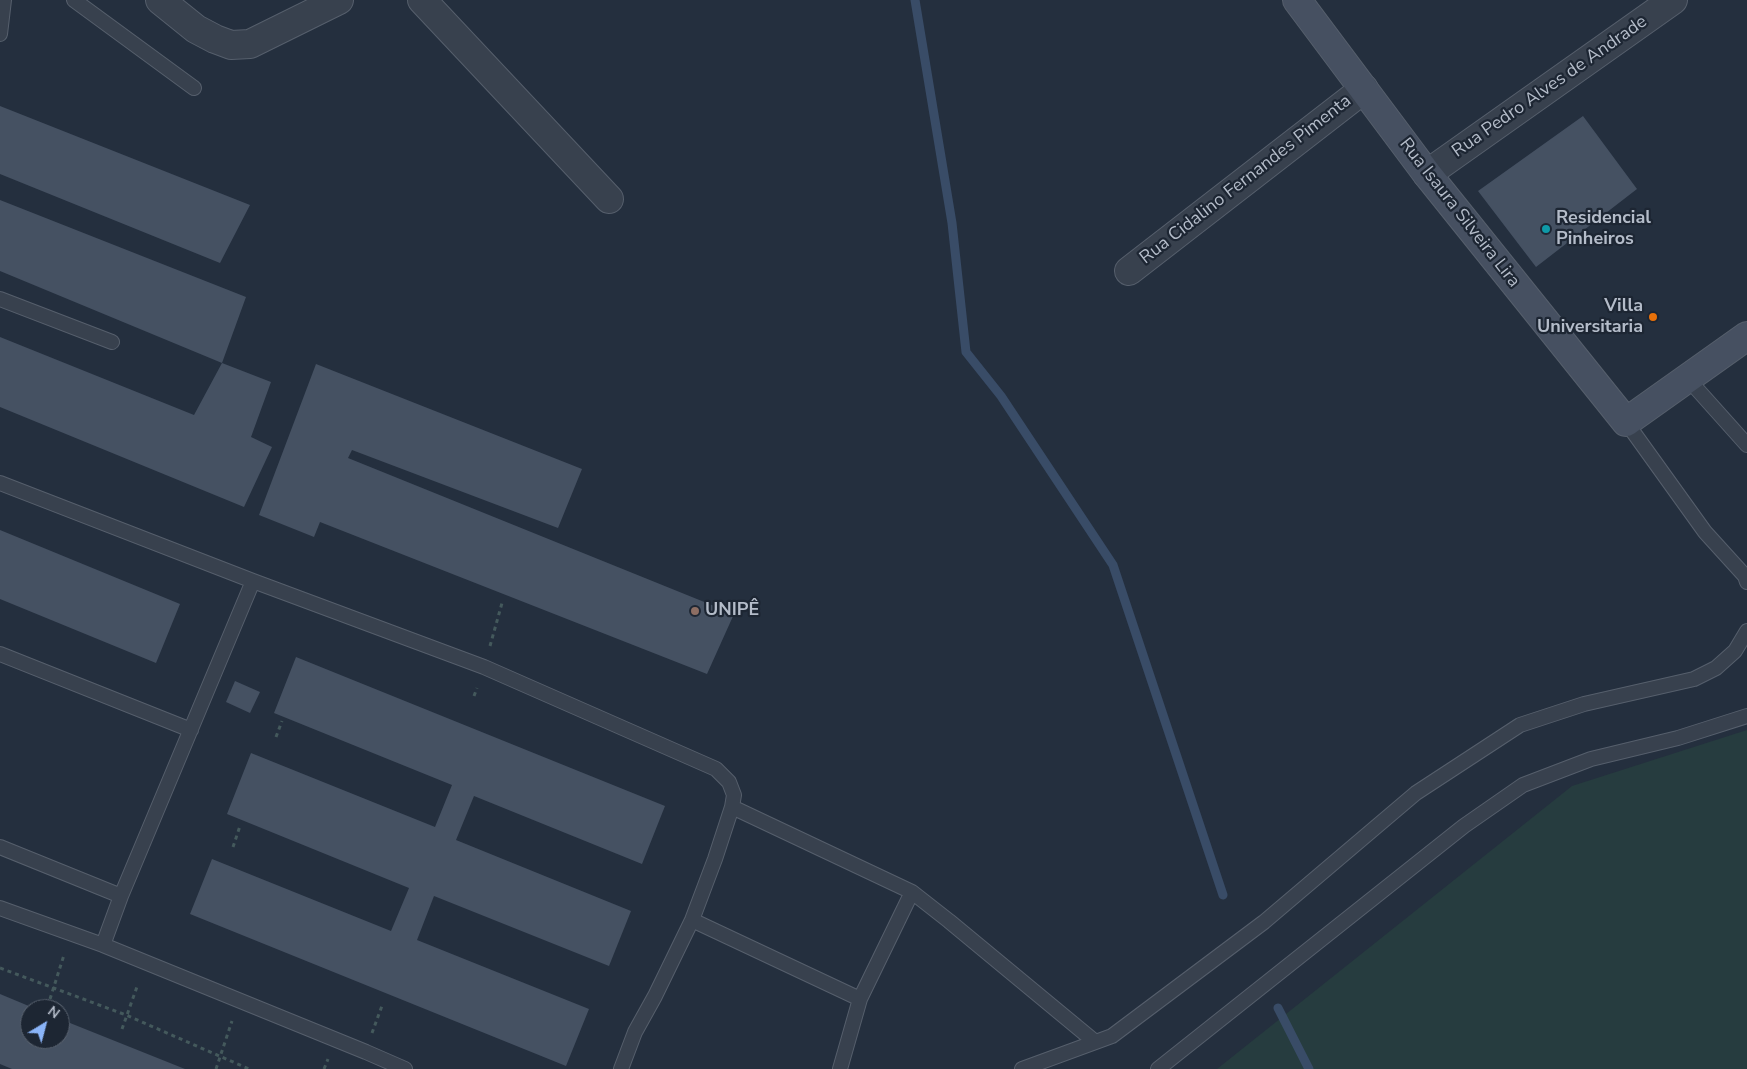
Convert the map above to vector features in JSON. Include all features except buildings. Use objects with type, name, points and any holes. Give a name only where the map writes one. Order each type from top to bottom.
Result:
[{"type":"main road","name":"Rua Isaura Silveira Lira","points":[[1298,0],[1427,174],[1626,422]]},
{"type":"main road","points":[[1626,422],[1747,336]]},
{"type":"street","points":[[161,1],[196,29],[231,45],[250,44],[339,0]]},
{"type":"street","points":[[422,0],[609,199]]},
{"type":"street","name":"Rua Pedro Alves de Andrade","points":[[1427,174],[1673,0]]},
{"type":"street","name":"Rua Cidalino Fernandes Pimenta","points":[[1129,271],[1364,89]]},
{"type":"lane","points":[[0,34],[4,0]]},
{"type":"lane","points":[[74,0],[194,88]]},
{"type":"lane","points":[[0,299],[112,342]]},
{"type":"lane","points":[[1688,379],[1747,445]]},
{"type":"lane","points":[[1626,422],[1705,532],[1745,576],[1747,582]]},
{"type":"lane","points":[[0,483],[253,581],[484,667],[716,769],[729,782],[734,795],[732,807],[692,920],[635,1032],[621,1069]]},
{"type":"lane","points":[[103,945],[121,896],[253,581]]},
{"type":"lane","points":[[1022,1069],[1112,1036],[1256,928],[1416,793],[1520,725],[1575,707],[1694,680],[1716,668],[1735,651],[1747,630]]},
{"type":"lane","points":[[0,654],[191,730]]},
{"type":"lane","points":[[1158,1069],[1464,826],[1523,785],[1592,759],[1678,738],[1747,716]]},
{"type":"lane","points":[[732,807],[912,892],[1094,1042]]},
{"type":"lane","points":[[0,847],[121,896]]},
{"type":"lane","points":[[840,1069],[860,999],[912,892]]},
{"type":"lane","points":[[0,908],[103,945],[405,1069]]},
{"type":"lane","points":[[692,920],[860,999]]},
{"type":"path","points":[[276,737],[282,721]]},
{"type":"path","points":[[233,847],[240,826]]},
{"type":"path","points":[[50,999],[64,954]]},
{"type":"path","points":[[0,968],[126,1015],[249,1069]]},
{"type":"path","points":[[122,1028],[138,982]]},
{"type":"path","points":[[216,1069],[232,1020]]},
{"type":"green space","points":[[1747,730],[1747,1069],[1217,1069],[1572,786]]},
{"type":"waterway","points":[[915,0],[952,223],[966,352],[1001,396],[1113,565],[1223,895]]},
{"type":"waterway","points":[[1278,1008],[1309,1069]]},
{"type":"place","name":"Residencial Pinheiros","points":[[1546,229]]},
{"type":"place","name":"Villa Universitaria","points":[[1653,317]]},
{"type":"place","name":"UNIPÊ","points":[[695,611]]}]
